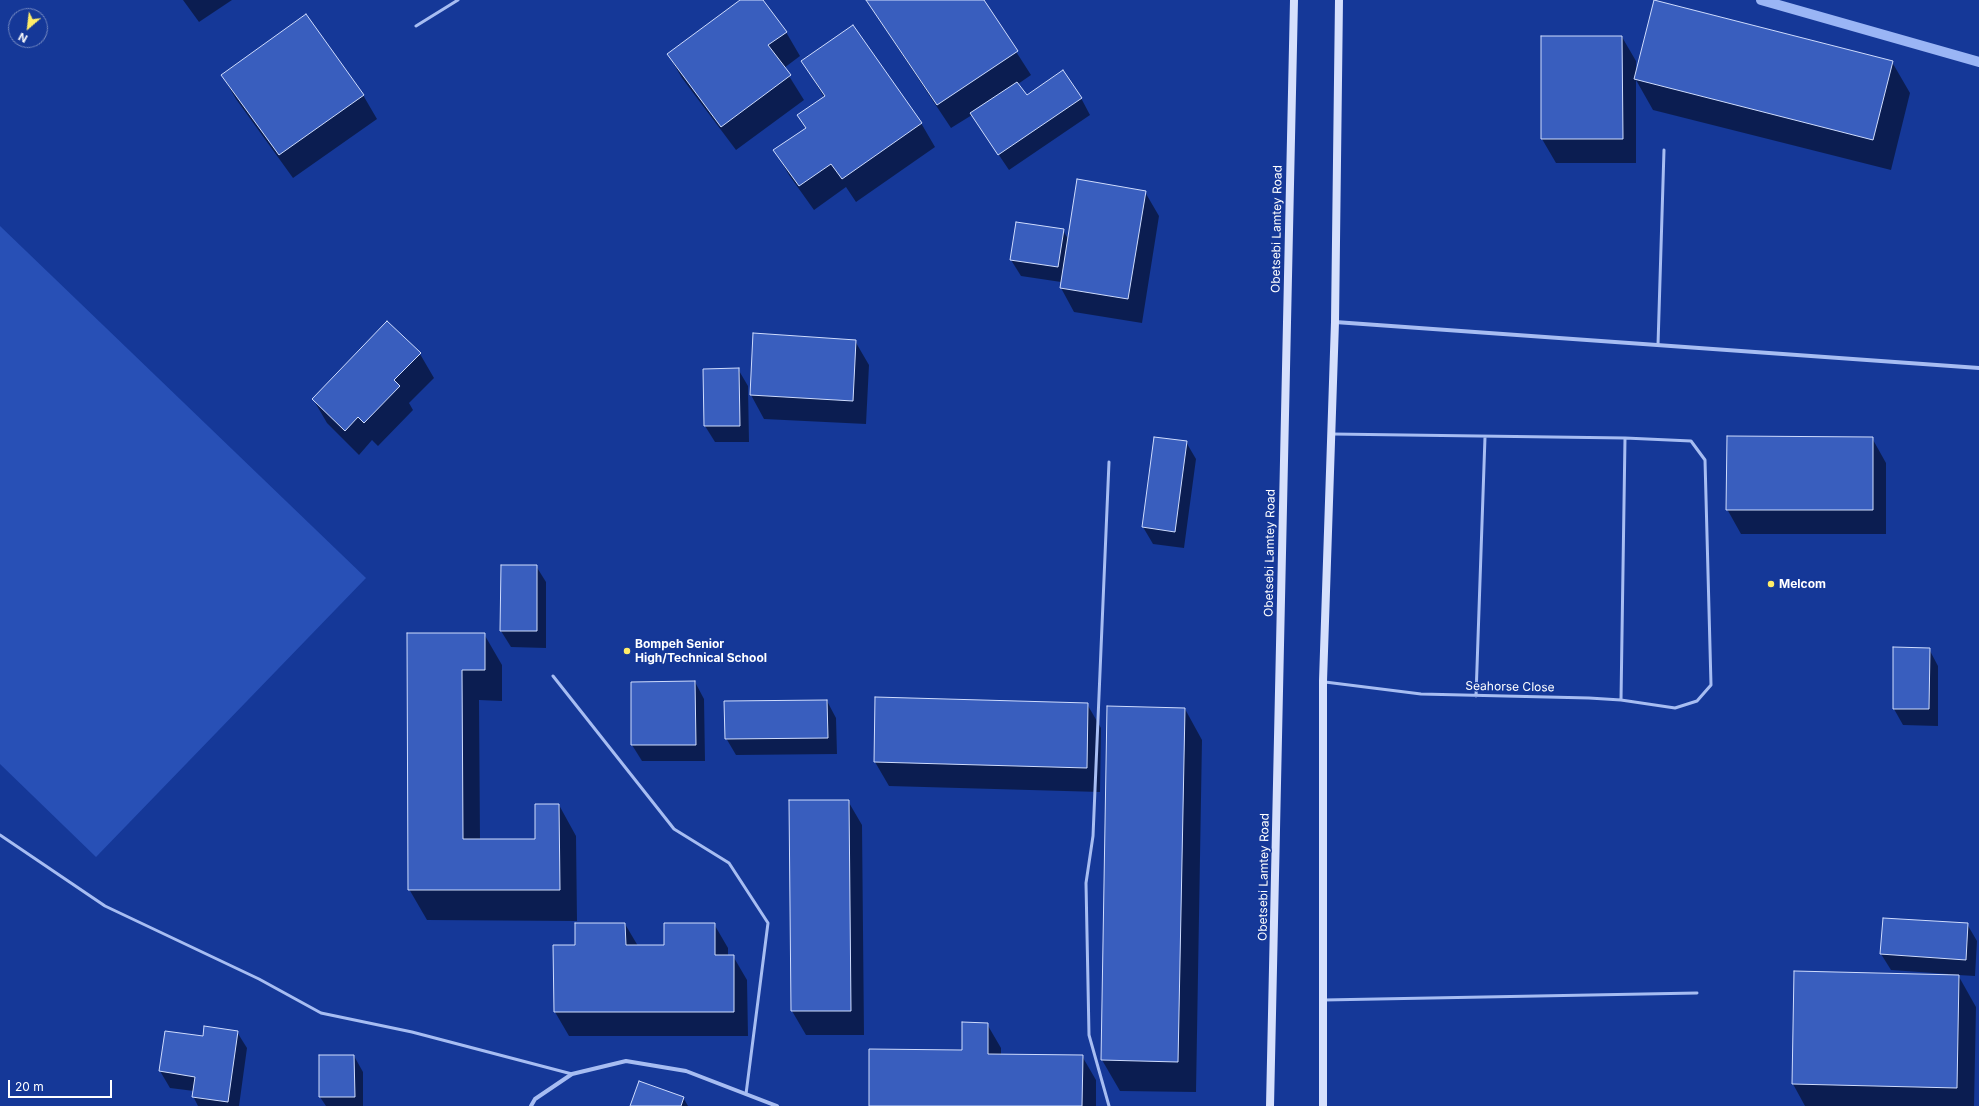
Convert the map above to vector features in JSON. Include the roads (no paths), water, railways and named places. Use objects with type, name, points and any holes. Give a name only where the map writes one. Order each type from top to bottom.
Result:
[{"type":"main road","name":"Obetsebi Lamtey Road","points":[[1270,1106],[1294,0]]},
{"type":"main road","points":[[1323,1106],[1323,681],[1335,322],[1339,0]]},
{"type":"street","points":[[1335,322],[1979,368]]},
{"type":"street","points":[[531,1106],[535,1099],[572,1074],[626,1061],[686,1071],[777,1106]]},
{"type":"lane","points":[[416,26],[458,0]]},
{"type":"lane","points":[[1658,345],[1664,150]]},
{"type":"lane","points":[[1331,434],[1625,438],[1621,700]]},
{"type":"lane","points":[[1476,696],[1485,437]]},
{"type":"lane","name":"Seahorse Close","points":[[1323,681],[1421,694],[1621,700],[1675,708],[1697,701],[1711,685],[1705,460],[1691,441],[1625,438]]},
{"type":"lane","points":[[1109,462],[1093,836],[1086,883],[1089,1035],[1109,1106]]},
{"type":"lane","points":[[553,676],[674,829],[729,863],[768,923],[746,1094]]},
{"type":"lane","points":[[0,835],[105,906],[259,979],[321,1012],[412,1032],[572,1074]]},
{"type":"lane","points":[[1323,1000],[1697,993]]},
{"type":"waterway","points":[[1761,0],[1979,62]]},
{"type":"place","name":"Melcom","points":[[1771,584]]},
{"type":"place","name":"Bompeh Senior High/Technical School","points":[[627,651]]}]
